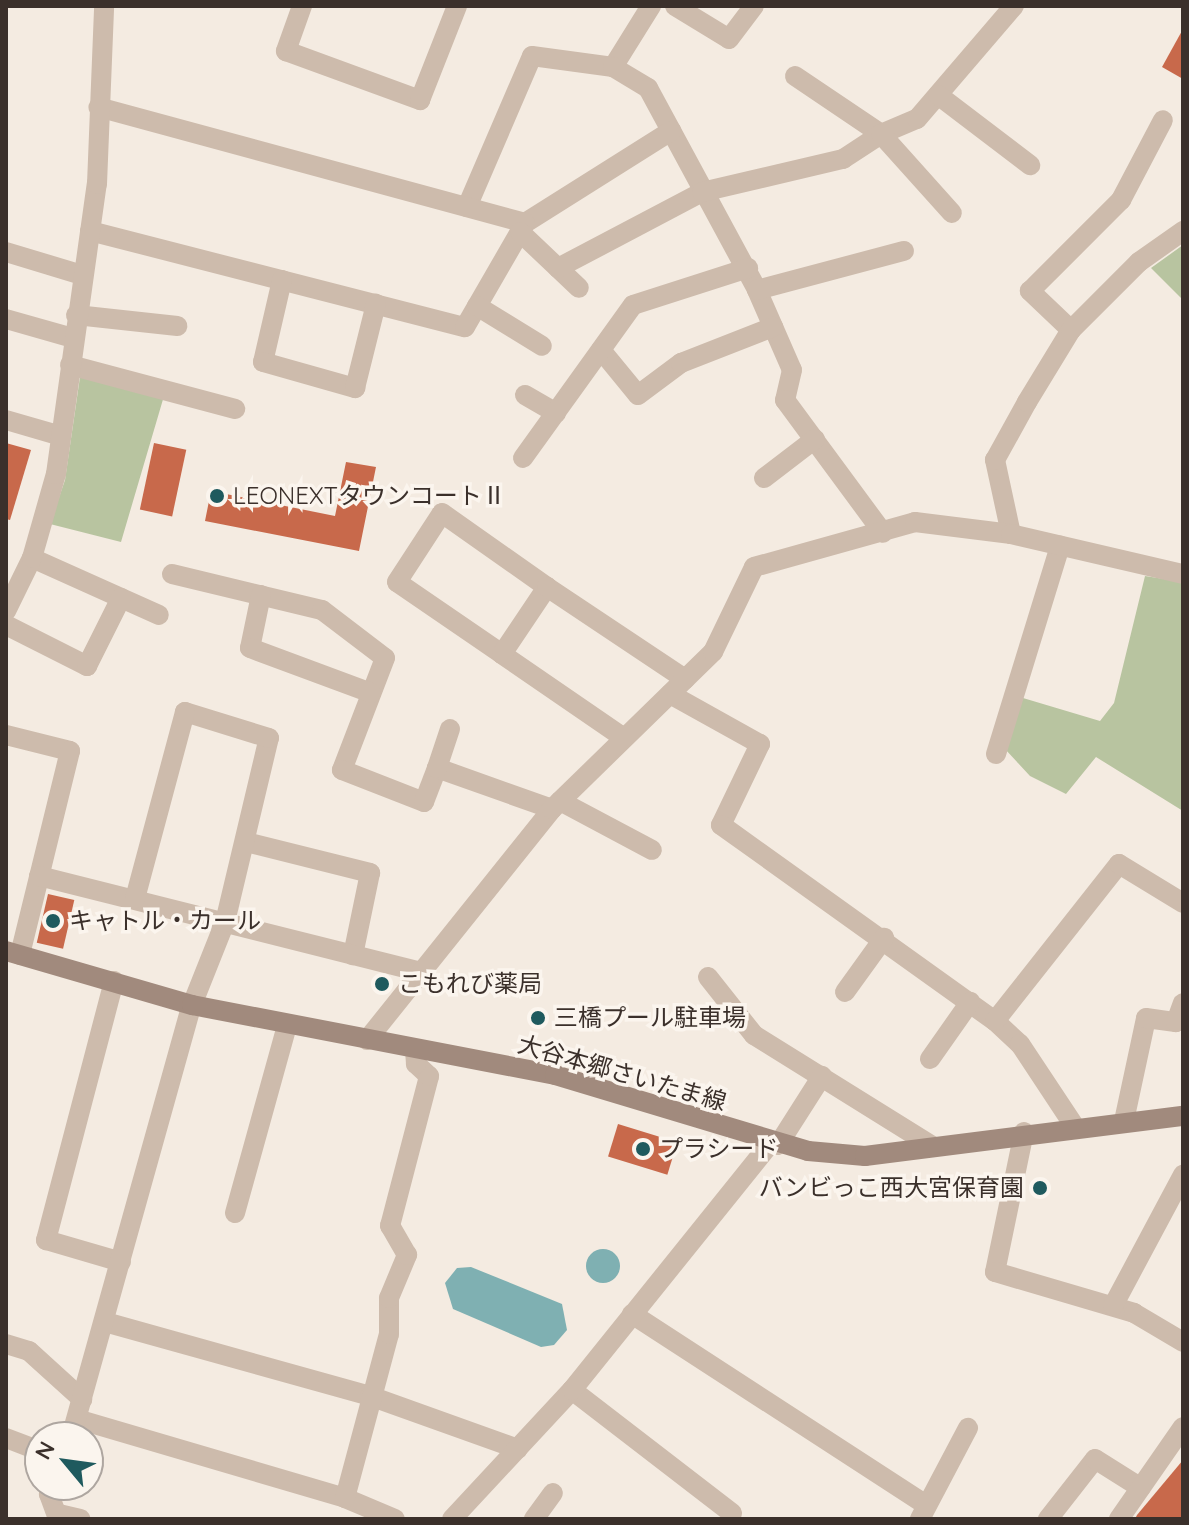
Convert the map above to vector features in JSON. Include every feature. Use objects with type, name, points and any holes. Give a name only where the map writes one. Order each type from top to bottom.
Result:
[{"type":"main road","name":"大谷本郷さいたま線","points":[[13,953],[192,1005],[555,1075],[774,1144],[865,1156],[1024,1132],[1183,1116]]},
{"type":"street","points":[[6,611],[32,558],[61,436],[90,231],[104,6]]},
{"type":"street","points":[[302,6],[286,51],[420,100],[457,6]]},
{"type":"street","points":[[613,67],[651,6]]},
{"type":"street","points":[[675,6],[729,39],[754,6]]},
{"type":"street","points":[[558,268],[702,192],[843,159],[881,134],[917,119],[1014,6]]},
{"type":"street","points":[[467,207],[532,56],[613,67],[648,88],[702,192],[748,268],[792,370],[785,400],[883,533]]},
{"type":"street","points":[[795,76],[881,134],[952,213]]},
{"type":"street","points":[[938,95],[1030,165]]},
{"type":"street","points":[[98,107],[467,207],[522,227],[579,288]]},
{"type":"street","points":[[1071,330],[1030,291],[1121,200],[1163,120]]},
{"type":"street","points":[[90,231],[465,327],[522,227],[671,131]]},
{"type":"street","points":[[1011,534],[995,460],[1071,330],[1139,262],[1183,231]]},
{"type":"street","points":[[757,290],[904,251]]},
{"type":"street","points":[[6,252],[82,275]]},
{"type":"street","points":[[523,458],[633,305],[748,268]]},
{"type":"street","points":[[282,280],[263,362],[355,388],[376,304]]},
{"type":"street","points":[[477,306],[542,346]]},
{"type":"street","points":[[76,315],[177,326]]},
{"type":"street","points":[[6,319],[73,338]]},
{"type":"street","points":[[601,350],[638,395],[681,363],[773,327]]},
{"type":"street","points":[[70,365],[235,409]]},
{"type":"street","points":[[525,395],[556,413]]},
{"type":"street","points":[[6,420],[61,436]]},
{"type":"street","points":[[764,478],[815,439]]},
{"type":"street","points":[[624,738],[397,582],[442,513],[547,587],[677,687],[760,744],[721,825],[884,938],[995,1021],[1020,1044],[1075,1127]]},
{"type":"street","points":[[367,1040],[556,805],[713,652],[754,567],[915,522],[1011,534],[1183,574]]},
{"type":"street","points":[[996,754],[1060,546]]},
{"type":"street","points":[[32,558],[159,615]]},
{"type":"street","points":[[172,574],[322,610],[385,658],[342,770],[424,802],[450,729]]},
{"type":"street","points":[[502,654],[547,587]]},
{"type":"street","points":[[261,595],[250,648],[371,693]]},
{"type":"street","points":[[6,625],[87,666],[121,598]]},
{"type":"street","points":[[77,1419],[192,1005],[225,922],[269,738],[185,712],[135,898]]},
{"type":"street","points":[[6,735],[70,751],[39,876],[13,953]]},
{"type":"street","points":[[437,768],[556,805],[652,850]]},
{"type":"street","points":[[246,842],[370,873],[353,955]]},
{"type":"street","points":[[995,1021],[1119,864],[1183,903]]},
{"type":"street","points":[[39,876],[421,972]]},
{"type":"street","points":[[845,992],[884,938]]},
{"type":"street","points":[[708,977],[754,1035],[932,1146]]},
{"type":"street","points":[[114,981],[46,1240],[121,1262]]},
{"type":"street","points":[[930,1059],[970,1002]]},
{"type":"street","points":[[1124,1121],[1146,1018],[1176,1022],[1183,1003]]},
{"type":"street","points":[[235,1213],[287,1025]]},
{"type":"street","points":[[345,1498],[389,1334],[389,1298],[407,1255],[390,1226],[429,1076],[416,1064],[415,1049]]},
{"type":"street","points":[[452,1519],[572,1390],[774,1144],[822,1076]]},
{"type":"street","points":[[1024,1132],[995,1272],[1113,1306],[1183,1342]]},
{"type":"street","points":[[1113,1306],[1183,1175]]},
{"type":"street","points":[[632,1314],[923,1512],[968,1428]]},
{"type":"street","points":[[105,1322],[370,1396],[518,1449]]},
{"type":"street","points":[[6,1344],[29,1351],[77,1419],[345,1498],[395,1519]]},
{"type":"street","points":[[572,1390],[732,1513]]},
{"type":"street","points":[[1119,1519],[1183,1427]]},
{"type":"street","points":[[1048,1519],[1095,1459],[1141,1488]]},
{"type":"street","points":[[534,1519],[553,1493]]},
{"type":"street","points":[[59,1516],[80,1519]]},
{"type":"green space","points":[[1183,245],[1183,300],[1151,268]]},
{"type":"green space","points":[[80,377],[164,396],[121,542],[50,524],[65,480]]},
{"type":"green space","points":[[1145,576],[1183,582],[1183,811],[1096,757],[1066,794],[1030,776],[1005,749],[1023,698],[1100,721],[1114,703]]},
{"type":"water","points":[[603,1249],[615,1254],[620,1266],[615,1278],[603,1283],[591,1278],[586,1266],[591,1254]]},
{"type":"water","points":[[471,1267],[562,1304],[567,1330],[554,1345],[541,1347],[453,1309],[445,1283],[457,1268]]},
{"type":"building","points":[[1183,29],[1183,79],[1162,67]]},
{"type":"building","points":[[6,443],[31,450],[10,520],[6,519]]},
{"type":"building","points":[[154,443],[186,450],[172,516],[140,510]]},
{"type":"building","name":"LEONEXTタウンコートⅡ","points":[[346,462],[376,467],[359,551],[205,521],[211,491],[335,516]]},
{"type":"building","name":"キャトル・カール","points":[[48,894],[74,900],[63,949],[37,943]]},
{"type":"building","name":"プラシード","points":[[618,1124],[677,1142],[667,1175],[608,1157]]},
{"type":"building","points":[[1183,1460],[1183,1519],[1135,1519],[1137,1515]]},
{"type":"place","name":"LEONEXTタウンコートⅡ","points":[[217,496]]},
{"type":"place","name":"キャトル・カール","points":[[53,921]]},
{"type":"place","name":"こもれび薬局","points":[[382,984]]},
{"type":"place","name":"三橋プール駐車場","points":[[538,1018]]},
{"type":"place","name":"プラシード","points":[[643,1149]]},
{"type":"place","name":"バンビっこ西大宮保育園","points":[[1040,1188]]}]
